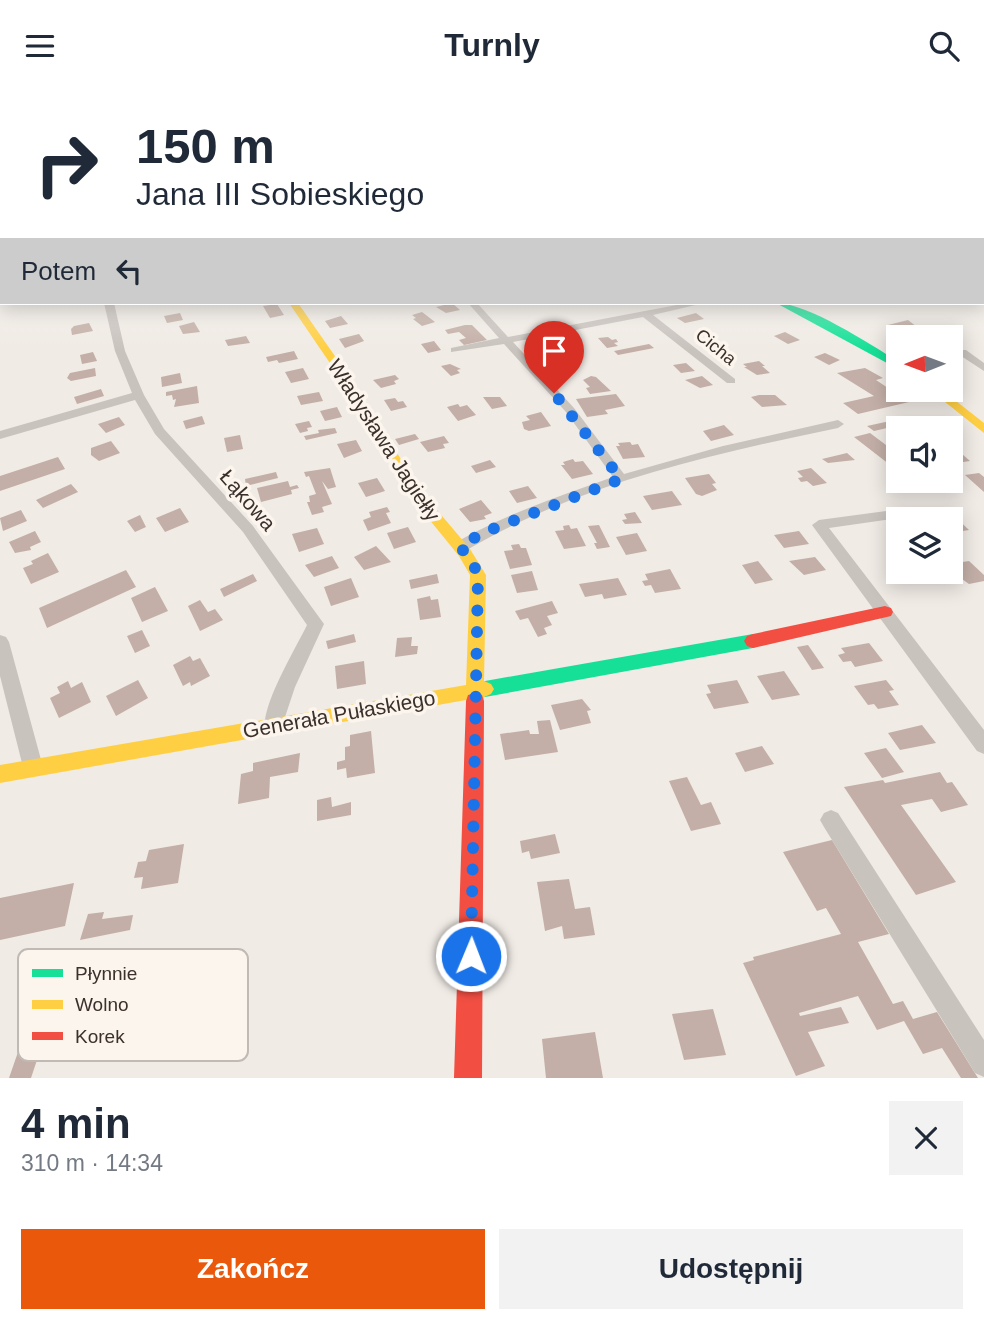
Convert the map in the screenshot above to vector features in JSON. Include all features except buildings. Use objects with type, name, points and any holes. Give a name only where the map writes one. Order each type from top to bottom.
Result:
[{"type":"street","name":"Łąkowa","points":[[109,305],[120,351],[138,395],[159,431],[247,529],[316,624],[294,674],[277,702],[273,726]]},
{"type":"street","name":"Władysława Jagiełły","points":[[294,305],[418,497],[446,534],[471,559],[478,575],[468,1078]]},
{"type":"street","points":[[474,305],[570,410],[621,479]]},
{"type":"street","points":[[455,350],[690,305]]},
{"type":"street","points":[[784,305],[837,330],[886,359]]},
{"type":"street","name":"Cicha","points":[[646,314],[731,381]]},
{"type":"street","points":[[963,353],[984,368]]},
{"type":"street","points":[[0,435],[138,395]]},
{"type":"street","points":[[951,403],[984,429]]},
{"type":"street","points":[[460,547],[482,533],[621,479],[674,462],[838,424]]},
{"type":"street","points":[[886,516],[819,526],[984,745]]},
{"type":"street","name":"Generała Pułaskiego","points":[[0,774],[766,639],[885,612]]},
{"type":"street","points":[[0,642],[33,767]]},
{"type":"street","points":[[831,820],[984,1064]]},
{"type":"traffic: fast","points":[[784,305],[837,330],[886,359]]},
{"type":"traffic: fast","points":[[485,689],[753,641]]},
{"type":"traffic: slow","points":[[294,305],[341,372],[416,494],[465,553],[478,575],[475,701]]},
{"type":"traffic: slow","points":[[951,403],[984,429]]},
{"type":"traffic: slow","points":[[0,774],[485,689]]},
{"type":"traffic: jam","points":[[753,641],[885,612]]},
{"type":"traffic: jam","points":[[468,1078],[475,701]]},
{"type":"route","points":[[471,956],[478,575],[471,559],[460,547],[482,533],[621,479],[570,410],[554,393]]}]
